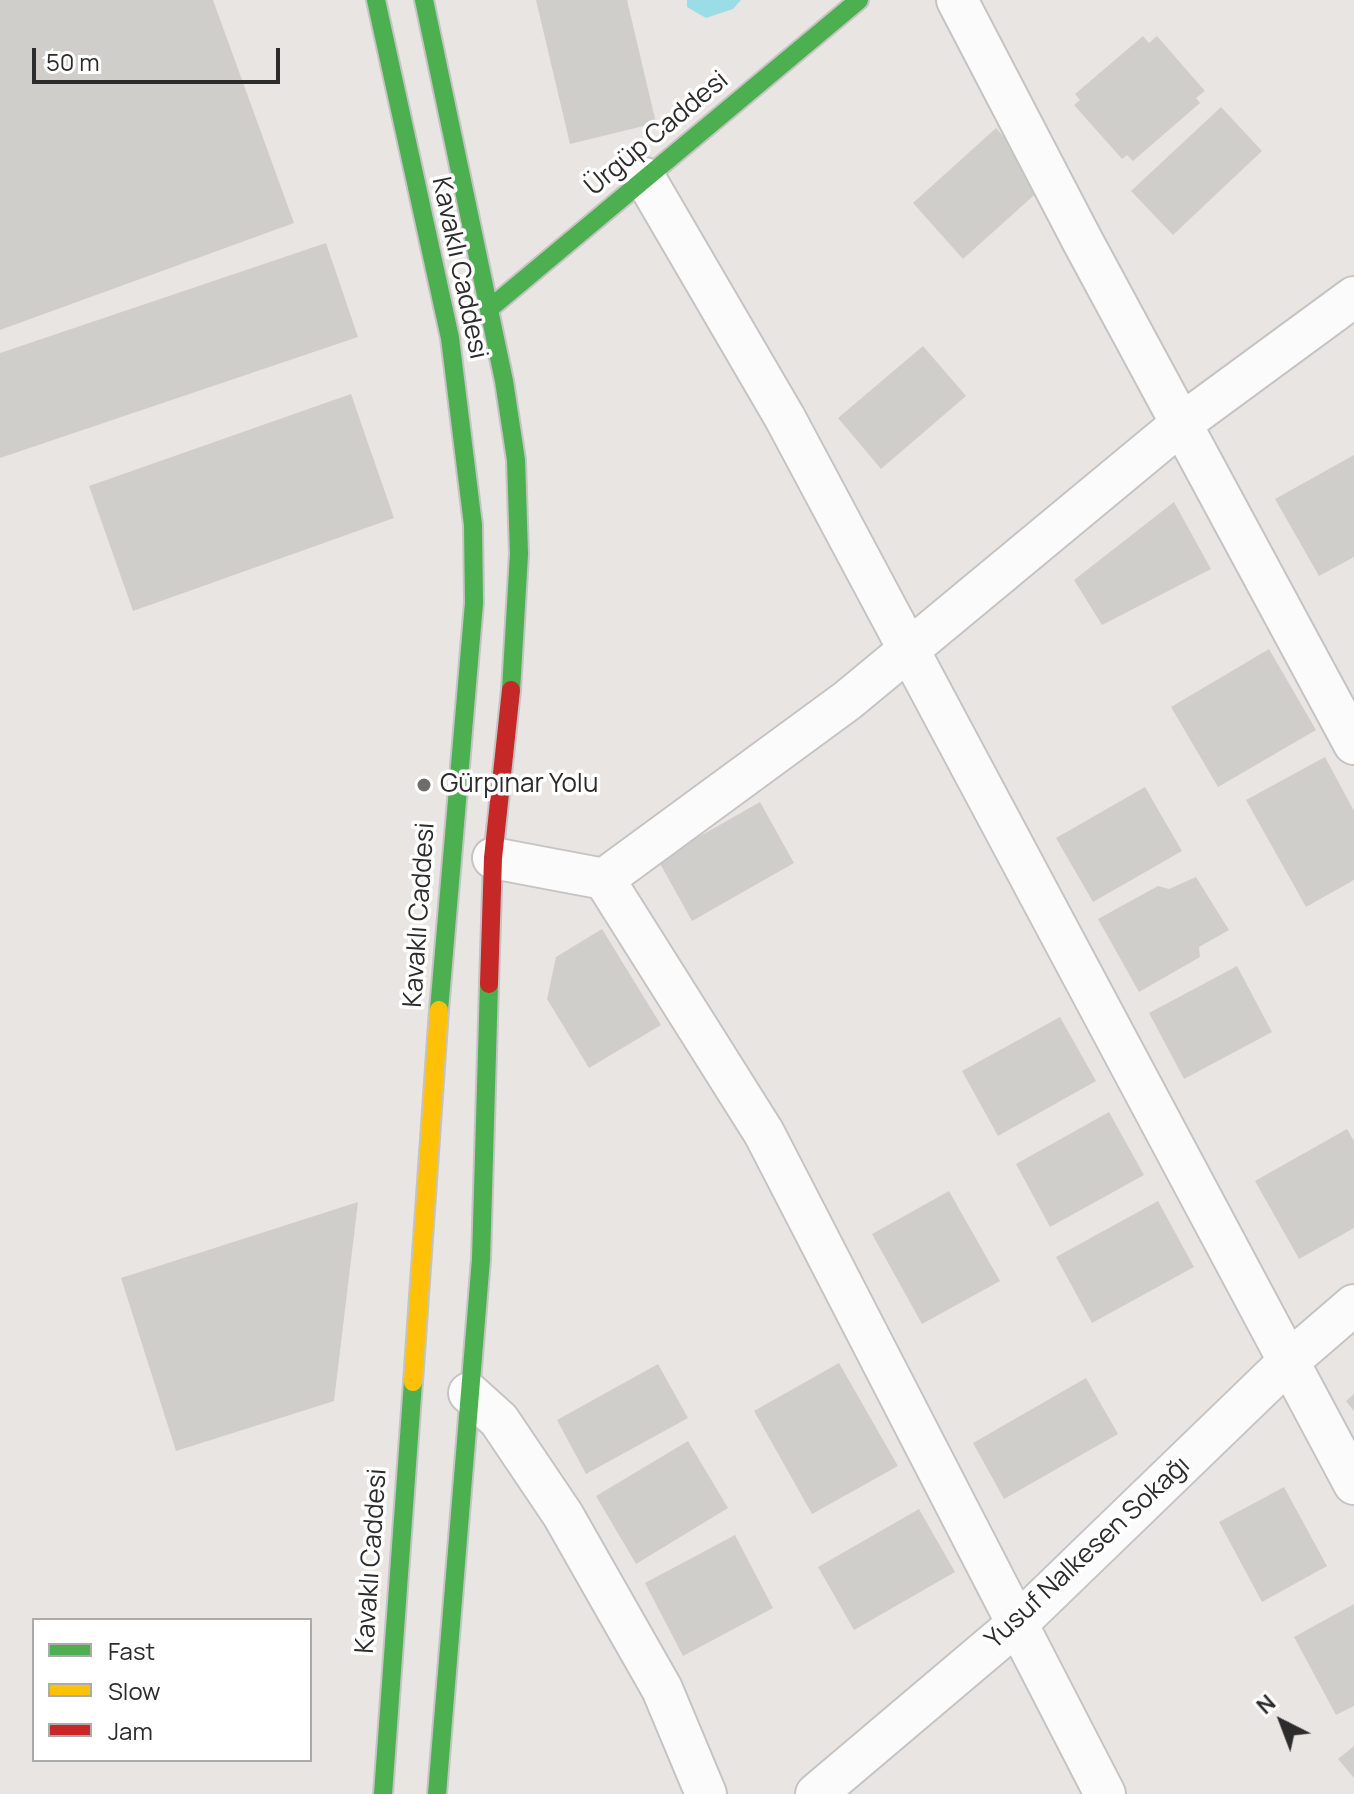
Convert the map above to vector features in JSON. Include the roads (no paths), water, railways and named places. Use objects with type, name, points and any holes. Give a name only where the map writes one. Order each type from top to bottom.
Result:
[{"type":"main road","name":"Kavaklı Caddesi","points":[[376,0],[450,338],[473,525],[474,603],[452,839],[383,1794]]},
{"type":"main road","name":"Kavaklı Caddesi","points":[[424,0],[489,309],[516,460],[519,554],[507,751],[493,858],[481,1259],[437,1794]]},
{"type":"main road","name":"Ürgüp Caddesi","points":[[489,309],[859,0]]},
{"type":"street","points":[[957,0],[1354,744]]},
{"type":"street","points":[[645,178],[785,418],[1354,1484]]},
{"type":"street","points":[[493,858],[604,879],[848,700],[1181,424],[1354,297]]},
{"type":"street","points":[[604,879],[764,1133],[1105,1794]]},
{"type":"street","name":"Yusuf Nalkesen Sokağı","points":[[816,1794],[1017,1624],[1289,1361],[1354,1305]]},
{"type":"street","points":[[469,1393],[499,1420],[563,1515],[662,1689],[706,1794]]},
{"type":"water","points":[[687,0],[741,0],[733,9],[706,18],[687,7]]},
{"type":"place","name":"Gürpınar Yolu","points":[[424,785]]}]
